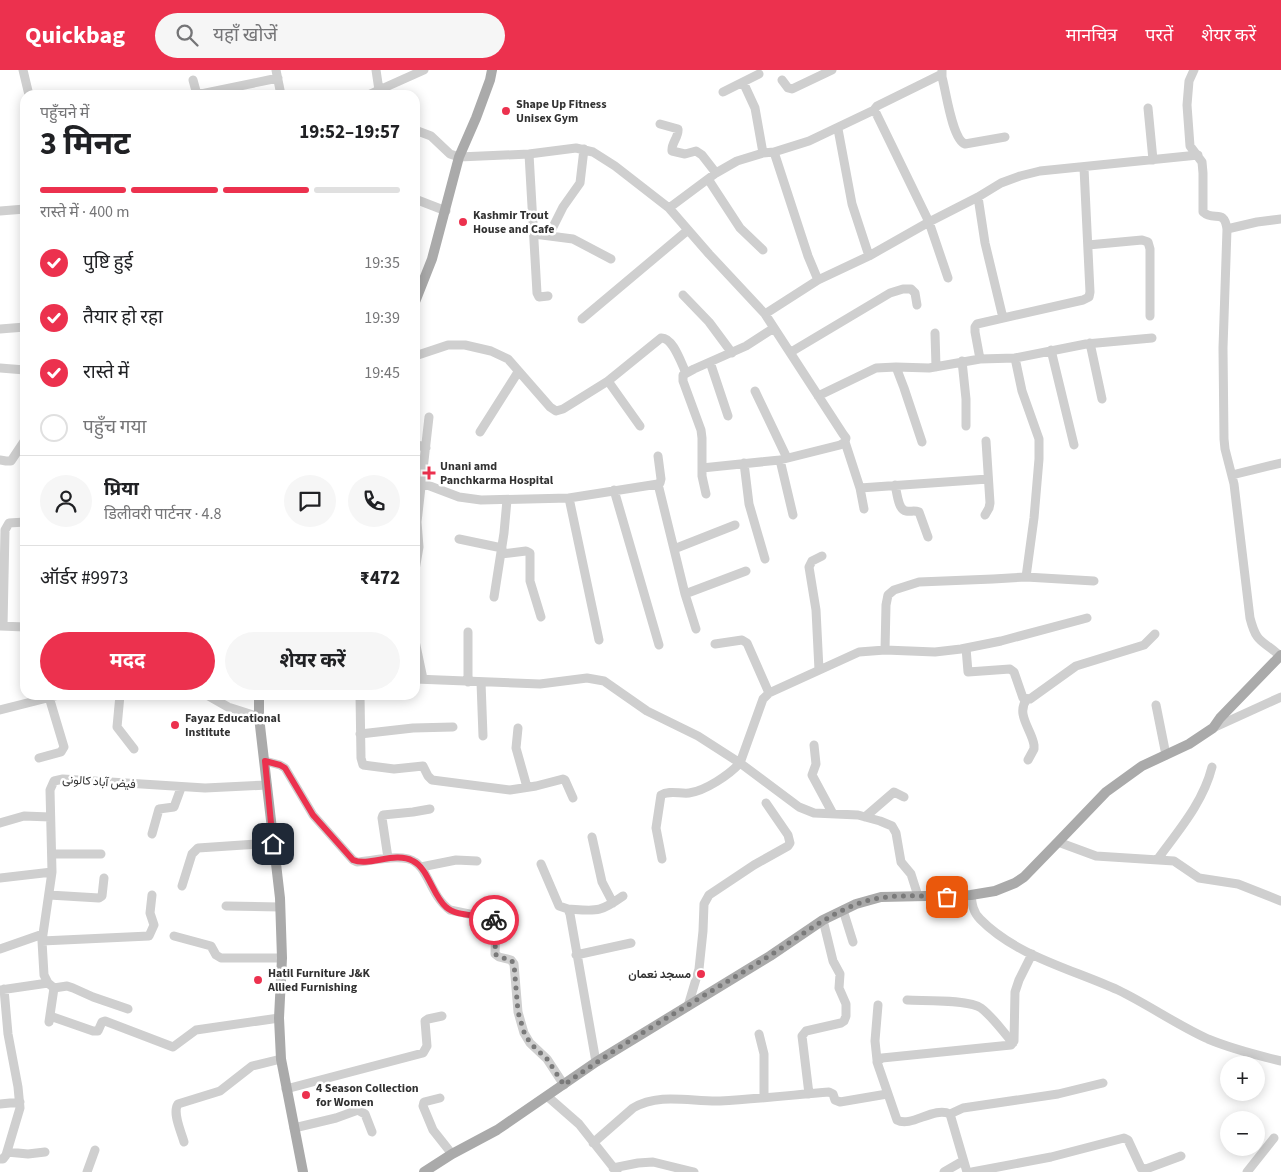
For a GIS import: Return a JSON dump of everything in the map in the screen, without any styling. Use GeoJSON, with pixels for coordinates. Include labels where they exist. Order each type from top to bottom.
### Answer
{"type":"FeatureCollection","features":[{"type":"Feature","properties":{"kind":"main road"},"geometry":{"type":"LineString","coordinates":[[420,289],[432,259],[459,157],[492,70]]}},
{"type":"Feature","properties":{"kind":"main road"},"geometry":{"type":"LineString","coordinates":[[424,1172],[434,1169],[452,1154],[497,1130],[596,1062],[823,920],[843,910],[881,897],[971,895],[1015,883],[1024,877],[1112,787],[1132,772],[1189,744],[1213,728],[1220,718],[1280,655]]}},
{"type":"Feature","properties":{"kind":"main road"},"geometry":{"type":"LineString","coordinates":[[259,700],[259,717],[280,907],[282,958],[281,1059],[303,1172]]}},
{"type":"Feature","properties":{"kind":"street"},"geometry":{"type":"LineString","coordinates":[[23,70],[28,90]]}},
{"type":"Feature","properties":{"kind":"street"},"geometry":{"type":"LineString","coordinates":[[376,70],[379,90],[424,70]]}},
{"type":"Feature","properties":{"kind":"street"},"geometry":{"type":"LineString","coordinates":[[1194,70],[1188,86],[1187,104],[1190,146],[1202,162],[1203,212],[1206,215],[1225,219],[1227,229],[1223,396],[1225,450],[1232,475],[1253,630],[1259,640],[1280,655]]}},
{"type":"Feature","properties":{"kind":"street"},"geometry":{"type":"LineString","coordinates":[[782,80],[788,88],[792,89],[829,71]]}},
{"type":"Feature","properties":{"kind":"street"},"geometry":{"type":"LineString","coordinates":[[670,208],[716,173],[737,160],[774,152],[809,141],[873,111],[877,106],[942,72],[955,129],[961,143],[965,144],[1005,137]]}},
{"type":"Feature","properties":{"kind":"street"},"geometry":{"type":"LineString","coordinates":[[216,90],[277,74],[281,90]]}},
{"type":"Feature","properties":{"kind":"street"},"geometry":{"type":"LineString","coordinates":[[723,92],[759,74]]}},
{"type":"Feature","properties":{"kind":"street"},"geometry":{"type":"LineString","coordinates":[[194,80],[196,90]]}},
{"type":"Feature","properties":{"kind":"street"},"geometry":{"type":"LineString","coordinates":[[743,82],[755,108],[763,153]]}},
{"type":"Feature","properties":{"kind":"street"},"geometry":{"type":"LineString","coordinates":[[1148,108],[1154,160]]}},
{"type":"Feature","properties":{"kind":"street"},"geometry":{"type":"LineString","coordinates":[[873,111],[876,113],[929,222],[948,278]]}},
{"type":"Feature","properties":{"kind":"street"},"geometry":{"type":"LineString","coordinates":[[660,124],[678,128],[678,134],[672,151],[685,154],[696,151],[702,155],[716,173]]}},
{"type":"Feature","properties":{"kind":"street"},"geometry":{"type":"LineString","coordinates":[[838,128],[852,204],[869,256]]}},
{"type":"Feature","properties":{"kind":"street"},"geometry":{"type":"LineString","coordinates":[[420,132],[431,136],[450,154],[459,157],[529,154],[568,148],[584,149],[615,166],[670,208],[765,314],[844,434],[860,488],[864,509]]}},
{"type":"Feature","properties":{"kind":"street"},"geometry":{"type":"LineString","coordinates":[[549,235],[563,207],[580,183],[584,149]]}},
{"type":"Feature","properties":{"kind":"street"},"geometry":{"type":"LineString","coordinates":[[774,152],[808,256],[818,280]]}},
{"type":"Feature","properties":{"kind":"street"},"geometry":{"type":"LineString","coordinates":[[529,154],[537,295],[541,297],[548,296]]}},
{"type":"Feature","properties":{"kind":"street"},"geometry":{"type":"LineString","coordinates":[[765,314],[818,280],[869,256],[1001,183],[1020,176],[1040,171],[1198,155]]}},
{"type":"Feature","properties":{"kind":"street"},"geometry":{"type":"LineString","coordinates":[[980,359],[975,327],[979,323],[1087,298],[1090,292],[1084,168]]}},
{"type":"Feature","properties":{"kind":"street"},"geometry":{"type":"LineString","coordinates":[[708,179],[740,228],[763,250]]}},
{"type":"Feature","properties":{"kind":"street"},"geometry":{"type":"LineString","coordinates":[[978,197],[985,243],[1003,318]]}},
{"type":"Feature","properties":{"kind":"street"},"geometry":{"type":"LineString","coordinates":[[420,201],[446,210]]}},
{"type":"Feature","properties":{"kind":"street"},"geometry":{"type":"LineString","coordinates":[[0,211],[20,209]]}},
{"type":"Feature","properties":{"kind":"street"},"geometry":{"type":"LineString","coordinates":[[1227,229],[1281,219]]}},
{"type":"Feature","properties":{"kind":"street"},"geometry":{"type":"LineString","coordinates":[[582,319],[688,230]]}},
{"type":"Feature","properties":{"kind":"street"},"geometry":{"type":"LineString","coordinates":[[534,234],[573,239],[611,259]]}},
{"type":"Feature","properties":{"kind":"street"},"geometry":{"type":"LineString","coordinates":[[1088,246],[1142,240],[1148,242],[1150,249],[1150,316]]}},
{"type":"Feature","properties":{"kind":"street"},"geometry":{"type":"LineString","coordinates":[[791,352],[890,293],[911,289],[915,293],[917,305]]}},
{"type":"Feature","properties":{"kind":"street"},"geometry":{"type":"LineString","coordinates":[[683,295],[709,322],[732,353]]}},
{"type":"Feature","properties":{"kind":"street"},"geometry":{"type":"LineString","coordinates":[[0,329],[20,327]]}},
{"type":"Feature","properties":{"kind":"street"},"geometry":{"type":"LineString","coordinates":[[706,494],[702,468],[702,438],[683,380],[684,375],[758,340],[774,328]]}},
{"type":"Feature","properties":{"kind":"street"},"geometry":{"type":"LineString","coordinates":[[935,333],[936,366]]}},
{"type":"Feature","properties":{"kind":"street"},"geometry":{"type":"LineString","coordinates":[[420,354],[448,345],[465,345],[491,351],[512,363],[550,407],[556,410],[563,409],[608,382],[664,337],[670,342],[686,373]]}},
{"type":"Feature","properties":{"kind":"street"},"geometry":{"type":"LineString","coordinates":[[818,396],[876,368],[919,368],[980,359],[1015,358],[1090,343],[1152,338]]}},
{"type":"Feature","properties":{"kind":"street"},"geometry":{"type":"LineString","coordinates":[[1090,343],[1102,399]]}},
{"type":"Feature","properties":{"kind":"street"},"geometry":{"type":"LineString","coordinates":[[1051,350],[1074,445]]}},
{"type":"Feature","properties":{"kind":"street"},"geometry":{"type":"LineString","coordinates":[[1015,358],[1022,391],[1039,439],[1034,518],[1026,577]]}},
{"type":"Feature","properties":{"kind":"street"},"geometry":{"type":"LineString","coordinates":[[710,362],[728,416]]}},
{"type":"Feature","properties":{"kind":"street"},"geometry":{"type":"LineString","coordinates":[[962,362],[966,400],[966,426]]}},
{"type":"Feature","properties":{"kind":"street"},"geometry":{"type":"LineString","coordinates":[[896,367],[922,442]]}},
{"type":"Feature","properties":{"kind":"street"},"geometry":{"type":"LineString","coordinates":[[0,368],[20,370]]}},
{"type":"Feature","properties":{"kind":"street"},"geometry":{"type":"LineString","coordinates":[[480,432],[518,372]]}},
{"type":"Feature","properties":{"kind":"street"},"geometry":{"type":"LineString","coordinates":[[608,382],[640,426]]}},
{"type":"Feature","properties":{"kind":"street"},"geometry":{"type":"LineString","coordinates":[[755,391],[783,459],[793,515]]}},
{"type":"Feature","properties":{"kind":"street"},"geometry":{"type":"LineString","coordinates":[[420,493],[429,417]]}},
{"type":"Feature","properties":{"kind":"street"},"geometry":{"type":"LineString","coordinates":[[985,515],[990,506],[986,440]]}},
{"type":"Feature","properties":{"kind":"street"},"geometry":{"type":"LineString","coordinates":[[702,468],[783,459],[840,445],[845,442]]}},
{"type":"Feature","properties":{"kind":"street"},"geometry":{"type":"LineString","coordinates":[[420,446],[426,448]]}},
{"type":"Feature","properties":{"kind":"street"},"geometry":{"type":"LineString","coordinates":[[0,460],[11,460],[20,447]]}},
{"type":"Feature","properties":{"kind":"street"},"geometry":{"type":"LineString","coordinates":[[658,456],[661,479],[658,484],[685,594],[696,630]]}},
{"type":"Feature","properties":{"kind":"street"},"geometry":{"type":"LineString","coordinates":[[744,463],[750,504],[765,559]]}},
{"type":"Feature","properties":{"kind":"street"},"geometry":{"type":"LineString","coordinates":[[1232,475],[1281,463]]}},
{"type":"Feature","properties":{"kind":"street"},"geometry":{"type":"LineString","coordinates":[[860,488],[988,479]]}},
{"type":"Feature","properties":{"kind":"street"},"geometry":{"type":"LineString","coordinates":[[422,483],[465,498],[507,500],[568,498],[658,484]]}},
{"type":"Feature","properties":{"kind":"street"},"geometry":{"type":"LineString","coordinates":[[895,485],[901,508],[905,511],[919,512],[928,537]]}},
{"type":"Feature","properties":{"kind":"street"},"geometry":{"type":"LineString","coordinates":[[614,490],[658,645]]}},
{"type":"Feature","properties":{"kind":"street"},"geometry":{"type":"LineString","coordinates":[[568,498],[598,640]]}},
{"type":"Feature","properties":{"kind":"street"},"geometry":{"type":"LineString","coordinates":[[494,597],[502,551],[507,500]]}},
{"type":"Feature","properties":{"kind":"street"},"geometry":{"type":"LineString","coordinates":[[20,522],[9,523],[5,530],[1,626],[20,627]]}},
{"type":"Feature","properties":{"kind":"street"},"geometry":{"type":"LineString","coordinates":[[674,549],[735,525]]}},
{"type":"Feature","properties":{"kind":"street"},"geometry":{"type":"LineString","coordinates":[[459,540],[502,551],[526,551],[530,553],[530,581],[541,617]]}},
{"type":"Feature","properties":{"kind":"street"},"geometry":{"type":"LineString","coordinates":[[819,670],[816,610],[808,567],[812,561],[822,556]]}},
{"type":"Feature","properties":{"kind":"street"},"geometry":{"type":"LineString","coordinates":[[685,594],[746,571]]}},
{"type":"Feature","properties":{"kind":"street"},"geometry":{"type":"LineString","coordinates":[[885,650],[886,605],[888,596],[894,590],[919,582],[1026,577],[1094,581]]}},
{"type":"Feature","properties":{"kind":"street"},"geometry":{"type":"LineString","coordinates":[[662,859],[656,828],[661,795],[666,792],[694,792],[732,771],[740,763],[761,703],[769,692],[859,652],[885,650],[935,652],[966,648],[1087,618]]}},
{"type":"Feature","properties":{"kind":"street"},"geometry":{"type":"LineString","coordinates":[[468,632],[468,682]]}},
{"type":"Feature","properties":{"kind":"street"},"geometry":{"type":"LineString","coordinates":[[1028,760],[1034,745],[1022,710],[1023,704],[1027,699],[1033,698],[1076,666],[1144,645],[1155,634]]}},
{"type":"Feature","properties":{"kind":"street"},"geometry":{"type":"LineString","coordinates":[[715,644],[742,640],[747,643],[769,692]]}},
{"type":"Feature","properties":{"kind":"street"},"geometry":{"type":"LineString","coordinates":[[966,648],[968,672],[1010,668],[1014,672],[1024,698],[1027,699]]}},
{"type":"Feature","properties":{"kind":"street"},"geometry":{"type":"LineString","coordinates":[[420,679],[540,684],[598,678],[612,684],[647,711],[698,736],[740,763],[799,807],[814,813],[849,814],[887,824],[896,833],[899,857],[911,874],[918,896]]}},
{"type":"Feature","properties":{"kind":"street"},"geometry":{"type":"LineString","coordinates":[[481,682],[483,736]]}},
{"type":"Feature","properties":{"kind":"street"},"geometry":{"type":"LineString","coordinates":[[1213,728],[1281,697]]}},
{"type":"Feature","properties":{"kind":"street"},"geometry":{"type":"LineString","coordinates":[[0,710],[41,700]]}},
{"type":"Feature","properties":{"kind":"street"},"geometry":{"type":"LineString","coordinates":[[39,758],[61,752],[64,747],[50,700]]}},
{"type":"Feature","properties":{"kind":"street"},"geometry":{"type":"LineString","coordinates":[[119,700],[117,727],[134,750]]}},
{"type":"Feature","properties":{"kind":"street"},"geometry":{"type":"LineString","coordinates":[[216,700],[228,707],[259,717]]}},
{"type":"Feature","properties":{"kind":"street"},"geometry":{"type":"LineString","coordinates":[[360,700],[361,758],[363,765],[394,768],[421,766],[425,767],[429,778],[436,781],[503,790],[563,779],[573,798]]}},
{"type":"Feature","properties":{"kind":"street"},"geometry":{"type":"LineString","coordinates":[[1156,705],[1166,755]]}},
{"type":"Feature","properties":{"kind":"street"},"geometry":{"type":"LineString","coordinates":[[360,734],[413,728],[453,727]]}},
{"type":"Feature","properties":{"kind":"street"},"geometry":{"type":"LineString","coordinates":[[518,728],[516,748],[527,787]]}},
{"type":"Feature","properties":{"kind":"street"},"geometry":{"type":"LineString","coordinates":[[814,745],[816,764],[812,774],[833,814]]}},
{"type":"Feature","properties":{"kind":"street"},"geometry":{"type":"LineString","coordinates":[[265,761],[285,768],[313,815],[353,860],[360,862],[388,858],[412,860],[421,866],[438,898],[450,910],[490,918],[495,921],[494,952],[497,956],[511,960],[514,964],[518,1012],[524,1032],[530,1043],[547,1059],[564,1085]]}},
{"type":"Feature","properties":{"kind":"street"},"geometry":{"type":"LineString","coordinates":[[1157,860],[1196,806],[1209,780],[1212,767]]}},
{"type":"Feature","properties":{"kind":"street","name":"فیض آباد کالونی"},"geometry":{"type":"LineString","coordinates":[[268,785],[181,788],[59,779],[51,784],[52,872],[42,937],[44,975],[51,985],[50,1019],[94,1031],[98,1031],[102,1022],[105,1021],[174,1047],[196,1030],[280,1018]]}},
{"type":"Feature","properties":{"kind":"street"},"geometry":{"type":"LineString","coordinates":[[152,834],[158,811],[162,808],[172,808],[176,805],[181,788]]}},
{"type":"Feature","properties":{"kind":"street"},"geometry":{"type":"LineString","coordinates":[[865,817],[892,793],[897,792],[904,797]]}},
{"type":"Feature","properties":{"kind":"street"},"geometry":{"type":"LineString","coordinates":[[688,1006],[700,960],[704,904],[706,899],[709,895],[754,865],[788,846],[790,843],[788,835],[766,803]]}},
{"type":"Feature","properties":{"kind":"street"},"geometry":{"type":"LineString","coordinates":[[388,858],[383,815],[430,809]]}},
{"type":"Feature","properties":{"kind":"street"},"geometry":{"type":"LineString","coordinates":[[0,823],[24,816],[50,817]]}},
{"type":"Feature","properties":{"kind":"street"},"geometry":{"type":"LineString","coordinates":[[592,837],[602,882],[614,903]]}},
{"type":"Feature","properties":{"kind":"street"},"geometry":{"type":"LineString","coordinates":[[1058,842],[1096,856],[1170,860],[1177,862],[1190,874],[1198,878],[1238,884],[1281,901]]}},
{"type":"Feature","properties":{"kind":"street"},"geometry":{"type":"LineString","coordinates":[[182,886],[192,854],[198,848],[273,844]]}},
{"type":"Feature","properties":{"kind":"street"},"geometry":{"type":"LineString","coordinates":[[53,854],[102,854]]}},
{"type":"Feature","properties":{"kind":"street"},"geometry":{"type":"LineString","coordinates":[[421,866],[456,860],[477,861]]}},
{"type":"Feature","properties":{"kind":"street"},"geometry":{"type":"LineString","coordinates":[[541,864],[559,906],[568,909],[598,910],[614,903],[623,896]]}},
{"type":"Feature","properties":{"kind":"street"},"geometry":{"type":"LineString","coordinates":[[0,878],[52,872]]}},
{"type":"Feature","properties":{"kind":"street"},"geometry":{"type":"LineString","coordinates":[[49,895],[99,898],[102,896],[104,878]]}},
{"type":"Feature","properties":{"kind":"street"},"geometry":{"type":"LineString","coordinates":[[0,949],[42,937],[149,936],[154,926],[150,913],[152,895]]}},
{"type":"Feature","properties":{"kind":"street"},"geometry":{"type":"LineString","coordinates":[[971,895],[973,909],[978,918],[1002,937],[1032,954],[1120,991],[1208,1039],[1244,1052],[1281,1061]]}},
{"type":"Feature","properties":{"kind":"street"},"geometry":{"type":"LineString","coordinates":[[226,906],[280,907]]}},
{"type":"Feature","properties":{"kind":"street"},"geometry":{"type":"LineString","coordinates":[[568,909],[596,1062]]}},
{"type":"Feature","properties":{"kind":"street"},"geometry":{"type":"LineString","coordinates":[[843,910],[853,942]]}},
{"type":"Feature","properties":{"kind":"street"},"geometry":{"type":"LineString","coordinates":[[809,1094],[802,1040],[803,1033],[841,1023],[846,1016],[845,1001],[839,988],[840,974],[833,961],[823,920]]}},
{"type":"Feature","properties":{"kind":"street"},"geometry":{"type":"LineString","coordinates":[[174,936],[211,946],[216,955],[221,958],[282,958]]}},
{"type":"Feature","properties":{"kind":"street"},"geometry":{"type":"LineString","coordinates":[[576,955],[631,943]]}},
{"type":"Feature","properties":{"kind":"street"},"geometry":{"type":"LineString","coordinates":[[1013,1043],[1015,992],[1032,954]]}},
{"type":"Feature","properties":{"kind":"street"},"geometry":{"type":"LineString","coordinates":[[0,1159],[5,1158],[18,1119],[20,1102],[4,1035],[2,990],[51,985],[67,986],[128,1009]]}},
{"type":"Feature","properties":{"kind":"street"},"geometry":{"type":"LineString","coordinates":[[907,1000],[976,1005],[983,1009],[1013,1043]]}},
{"type":"Feature","properties":{"kind":"street"},"geometry":{"type":"LineString","coordinates":[[878,1005],[874,1041],[878,1060],[877,1065],[894,1118],[900,1122],[943,1112],[950,1114],[960,1109],[1058,1094],[1103,1083]]}},
{"type":"Feature","properties":{"kind":"street"},"geometry":{"type":"LineString","coordinates":[[286,1089],[423,1053],[427,1046],[424,1021],[428,1018],[442,1016]]}},
{"type":"Feature","properties":{"kind":"street"},"geometry":{"type":"LineString","coordinates":[[759,1034],[764,1054],[764,1098]]}},
{"type":"Feature","properties":{"kind":"street"},"geometry":{"type":"LineString","coordinates":[[878,1060],[882,1058],[1007,1046],[1013,1043]]}},
{"type":"Feature","properties":{"kind":"street"},"geometry":{"type":"LineString","coordinates":[[184,1142],[175,1112],[178,1104],[220,1091],[252,1066],[281,1059]]}},
{"type":"Feature","properties":{"kind":"street"},"geometry":{"type":"LineString","coordinates":[[594,1143],[633,1108],[646,1102],[679,1099],[720,1101],[829,1092],[833,1094],[835,1100],[840,1102],[887,1094]]}},
{"type":"Feature","properties":{"kind":"street"},"geometry":{"type":"LineString","coordinates":[[547,1096],[574,1118],[615,1170],[638,1162],[653,1162],[694,1172]]}},
{"type":"Feature","properties":{"kind":"street"},"geometry":{"type":"LineString","coordinates":[[440,1098],[424,1102],[423,1106],[433,1130],[452,1154]]}},
{"type":"Feature","properties":{"kind":"street"},"geometry":{"type":"LineString","coordinates":[[0,1104],[20,1102]]}},
{"type":"Feature","properties":{"kind":"street"},"geometry":{"type":"LineString","coordinates":[[294,1128],[336,1118],[358,1110],[365,1114],[372,1132]]}},
{"type":"Feature","properties":{"kind":"street"},"geometry":{"type":"LineString","coordinates":[[950,1114],[967,1172]]}},
{"type":"Feature","properties":{"kind":"street"},"geometry":{"type":"LineString","coordinates":[[972,1172],[1051,1157],[1124,1138],[1128,1140],[1141,1168],[1146,1169],[1181,1156]]}},
{"type":"Feature","properties":{"kind":"street"},"geometry":{"type":"LineString","coordinates":[[1248,1172],[1274,1138]]}},
{"type":"Feature","properties":{"kind":"street"},"geometry":{"type":"LineString","coordinates":[[87,1172],[95,1150]]}},
{"type":"Feature","properties":{"kind":"street"},"geometry":{"type":"LineString","coordinates":[[7,1152],[28,1154],[45,1152]]}},
{"type":"Feature","properties":{"kind":"street"},"geometry":{"type":"LineString","coordinates":[[944,1172],[963,1161]]}},
{"type":"Feature","properties":{"kind":"way so far"},"geometry":{"type":"LineString","coordinates":[[494,920],[496,923],[494,952],[499,957],[513,961],[514,964],[516,1002],[520,1023],[530,1043],[547,1059],[564,1085],[596,1062],[770,956],[823,920],[856,904],[881,897],[947,897]]}},
{"type":"Feature","properties":{"kind":"place","name":"Shape Up Fitness Unisex Gym"},"geometry":{"type":"Point","coordinates":[506,111]}},
{"type":"Feature","properties":{"kind":"place","name":"Kashmir Trout House and Cafe"},"geometry":{"type":"Point","coordinates":[463,222]}},
{"type":"Feature","properties":{"kind":"place","name":"Unani amd Panchkarma Hospital"},"geometry":{"type":"Point","coordinates":[429,473]}},
{"type":"Feature","properties":{"kind":"place","name":"Fayaz Educational Institute"},"geometry":{"type":"Point","coordinates":[175,725]}},
{"type":"Feature","properties":{"kind":"place","name":"مسجد نعمان"},"geometry":{"type":"Point","coordinates":[701,974]}},
{"type":"Feature","properties":{"kind":"place","name":"Hatil Furniture J&K Allied Furnishing"},"geometry":{"type":"Point","coordinates":[258,980]}},
{"type":"Feature","properties":{"kind":"place","name":"4 Season Collection for Women"},"geometry":{"type":"Point","coordinates":[306,1095]}},
{"type":"Feature","properties":{"kind":"route"},"geometry":{"type":"LineString","coordinates":[[273,844],[265,761],[285,768],[298,793],[313,815],[353,860],[360,862],[388,858],[412,860],[421,866],[438,898],[450,910],[494,920]]}}]}
